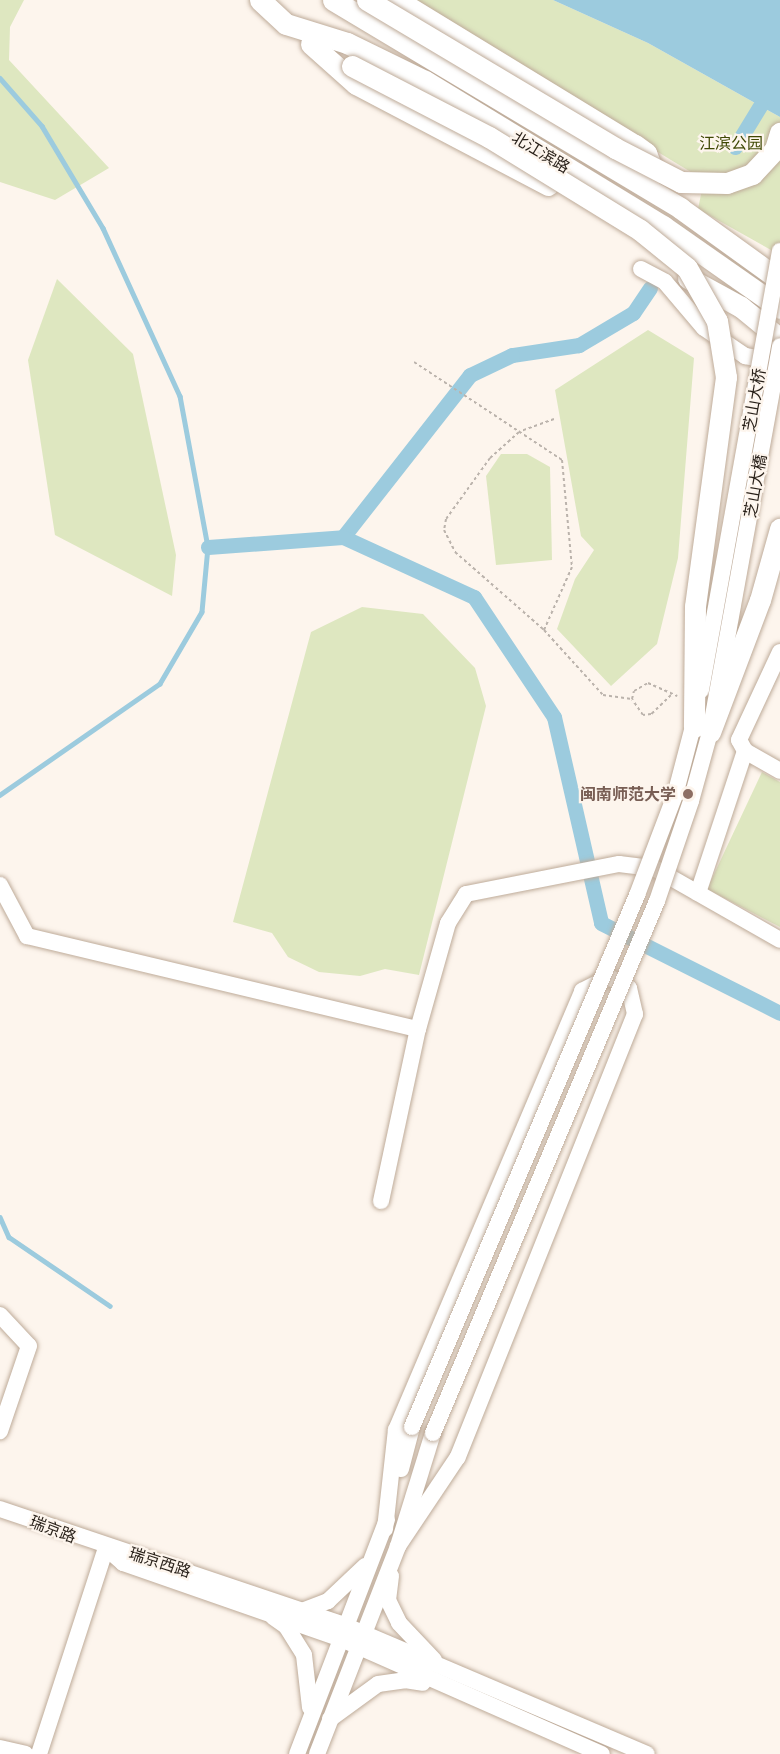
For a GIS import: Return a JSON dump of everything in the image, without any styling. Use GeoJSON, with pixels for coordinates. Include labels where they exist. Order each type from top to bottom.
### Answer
{"type":"FeatureCollection","features":[{"type":"Feature","properties":{"kind":"main road","name":"北江滨路"},"geometry":{"type":"LineString","coordinates":[[260,0],[311,44],[489,137],[640,230],[687,268],[717,321],[726,377],[695,606],[702,729]]}},
{"type":"Feature","properties":{"kind":"main road","name":"北江滨路"},"geometry":{"type":"LineString","coordinates":[[333,0],[680,208],[780,280]]}},
{"type":"Feature","properties":{"kind":"main road"},"geometry":{"type":"LineString","coordinates":[[367,0],[615,148],[681,182],[727,183],[752,174],[775,149],[780,133]]}},
{"type":"Feature","properties":{"kind":"main road"},"geometry":{"type":"LineString","coordinates":[[397,0],[635,145],[646,153],[652,174],[780,267]]}},
{"type":"Feature","properties":{"kind":"main road","name":"北江滨路"},"geometry":{"type":"LineString","coordinates":[[286,24],[347,43],[425,81],[663,226],[780,308]]}},
{"type":"Feature","properties":{"kind":"main road"},"geometry":{"type":"LineString","coordinates":[[311,44],[356,84],[498,162],[525,171],[643,241],[678,272],[741,307],[780,339]]}},
{"type":"Feature","properties":{"kind":"main road"},"geometry":{"type":"LineString","coordinates":[[702,729],[760,600],[780,529]]}},
{"type":"Feature","properties":{"kind":"street","name":"芝山大桥"},"geometry":{"type":"LineString","coordinates":[[735,552],[780,251]]}},
{"type":"Feature","properties":{"kind":"street"},"geometry":{"type":"LineString","coordinates":[[641,269],[665,282],[704,328],[745,356],[780,362]]}},
{"type":"Feature","properties":{"kind":"street","name":"芝山大橋"},"geometry":{"type":"LineString","coordinates":[[735,552],[780,346]]}},
{"type":"Feature","properties":{"kind":"street"},"geometry":{"type":"LineString","coordinates":[[439,1665],[399,1623],[388,1600],[396,1552],[433,1433],[657,901],[702,729],[735,552]]}},
{"type":"Feature","properties":{"kind":"street"},"geometry":{"type":"LineString","coordinates":[[698,893],[745,751],[739,732],[780,652]]}},
{"type":"Feature","properties":{"kind":"street"},"geometry":{"type":"LineString","coordinates":[[318,1754],[330,1719],[375,1553],[385,1529],[412,1427],[637,895],[702,729]]}},
{"type":"Feature","properties":{"kind":"street"},"geometry":{"type":"LineString","coordinates":[[745,751],[780,771]]}},
{"type":"Feature","properties":{"kind":"street"},"geometry":{"type":"LineString","coordinates":[[381,1201],[418,1029],[448,923],[466,894],[619,864],[654,868],[780,940]]}},
{"type":"Feature","properties":{"kind":"street"},"geometry":{"type":"LineString","coordinates":[[0,885],[27,936],[418,1029]]}},
{"type":"Feature","properties":{"kind":"street"},"geometry":{"type":"LineString","coordinates":[[297,1754],[310,1719],[396,1552],[456,1458],[634,1014],[629,988],[609,977],[582,991],[396,1430],[385,1529]]}},
{"type":"Feature","properties":{"kind":"street"},"geometry":{"type":"LineString","coordinates":[[0,1315],[28,1346],[0,1431]]}},
{"type":"Feature","properties":{"kind":"street","name":"瑞京路"},"geometry":{"type":"LineString","coordinates":[[0,1509],[106,1548]]}},
{"type":"Feature","properties":{"kind":"street"},"geometry":{"type":"LineString","coordinates":[[39,1754],[106,1548]]}},
{"type":"Feature","properties":{"kind":"street","name":"瑞京西路"},"geometry":{"type":"LineString","coordinates":[[106,1548],[123,1563],[262,1610],[439,1665],[646,1754]]}},
{"type":"Feature","properties":{"kind":"street","name":"瑞京西路"},"geometry":{"type":"LineString","coordinates":[[106,1548],[129,1550],[302,1611],[446,1687],[602,1754]]}},
{"type":"Feature","properties":{"kind":"street"},"geometry":{"type":"LineString","coordinates":[[302,1611],[328,1601],[356,1577],[375,1553]]}},
{"type":"Feature","properties":{"kind":"street"},"geometry":{"type":"LineString","coordinates":[[262,1610],[286,1626],[304,1655],[311,1687],[310,1719]]}},
{"type":"Feature","properties":{"kind":"street"},"geometry":{"type":"LineString","coordinates":[[330,1719],[378,1684],[405,1680],[446,1687]]}},
{"type":"Feature","properties":{"kind":"street"},"geometry":{"type":"LineString","coordinates":[[0,1748],[25,1754]]}},
{"type":"Feature","properties":{"kind":"path"},"geometry":{"type":"LineString","coordinates":[[414,362],[562,460],[572,567],[544,630]]}},
{"type":"Feature","properties":{"kind":"path"},"geometry":{"type":"LineString","coordinates":[[554,418],[519,432],[471,482],[444,530],[455,552],[544,630],[603,695],[632,699],[643,715],[651,714],[670,695],[669,690],[641,684],[632,699]]}},
{"type":"Feature","properties":{"kind":"green space"},"geometry":{"type":"Polygon","coordinates":[[[0,0],[24,0],[10,27],[9,60],[109,168],[55,200],[0,182],[0,0]]]}},
{"type":"Feature","properties":{"kind":"green space","name":"江滨公园"},"geometry":{"type":"Polygon","coordinates":[[[407,0],[553,0],[648,43],[780,117],[780,255],[698,209],[704,180],[407,0]]]}},
{"type":"Feature","properties":{"kind":"green space"},"geometry":{"type":"Polygon","coordinates":[[[57,279],[133,354],[176,555],[172,596],[55,535],[28,360],[57,279]]]}},
{"type":"Feature","properties":{"kind":"green space"},"geometry":{"type":"Polygon","coordinates":[[[648,330],[694,358],[678,558],[657,644],[611,686],[557,629],[575,579],[594,550],[581,536],[555,390],[648,330]]]}},
{"type":"Feature","properties":{"kind":"green space"},"geometry":{"type":"Polygon","coordinates":[[[501,454],[527,454],[550,467],[552,560],[496,565],[486,476],[501,454]]]}},
{"type":"Feature","properties":{"kind":"green space"},"geometry":{"type":"Polygon","coordinates":[[[362,607],[423,614],[475,668],[486,706],[419,975],[385,969],[360,976],[319,972],[288,957],[272,933],[233,922],[311,632],[362,607]]]}},
{"type":"Feature","properties":{"kind":"green space"},"geometry":{"type":"Polygon","coordinates":[[[762,772],[780,782],[780,927],[707,889],[762,772]]]}},
{"type":"Feature","properties":{"kind":"water"},"geometry":{"type":"Polygon","coordinates":[[[553,0],[780,0],[780,117],[648,43],[553,0]]]}},
{"type":"Feature","properties":{"kind":"waterway"},"geometry":{"type":"LineString","coordinates":[[0,78],[42,126],[103,228],[180,396],[208,547],[202,612],[160,684],[0,795]]}},
{"type":"Feature","properties":{"kind":"waterway"},"geometry":{"type":"LineString","coordinates":[[735,147],[760,106]]}},
{"type":"Feature","properties":{"kind":"waterway"},"geometry":{"type":"LineString","coordinates":[[650,288],[633,313],[579,345],[512,355],[470,375],[343,537],[474,597],[554,717],[601,923],[780,1013]]}},
{"type":"Feature","properties":{"kind":"waterway"},"geometry":{"type":"LineString","coordinates":[[208,547],[343,537]]}},
{"type":"Feature","properties":{"kind":"waterway"},"geometry":{"type":"LineString","coordinates":[[0,1217],[9,1237],[110,1306]]}},
{"type":"Feature","properties":{"kind":"place","name":"闽南师范大学"},"geometry":{"type":"Point","coordinates":[688,794]}}]}
